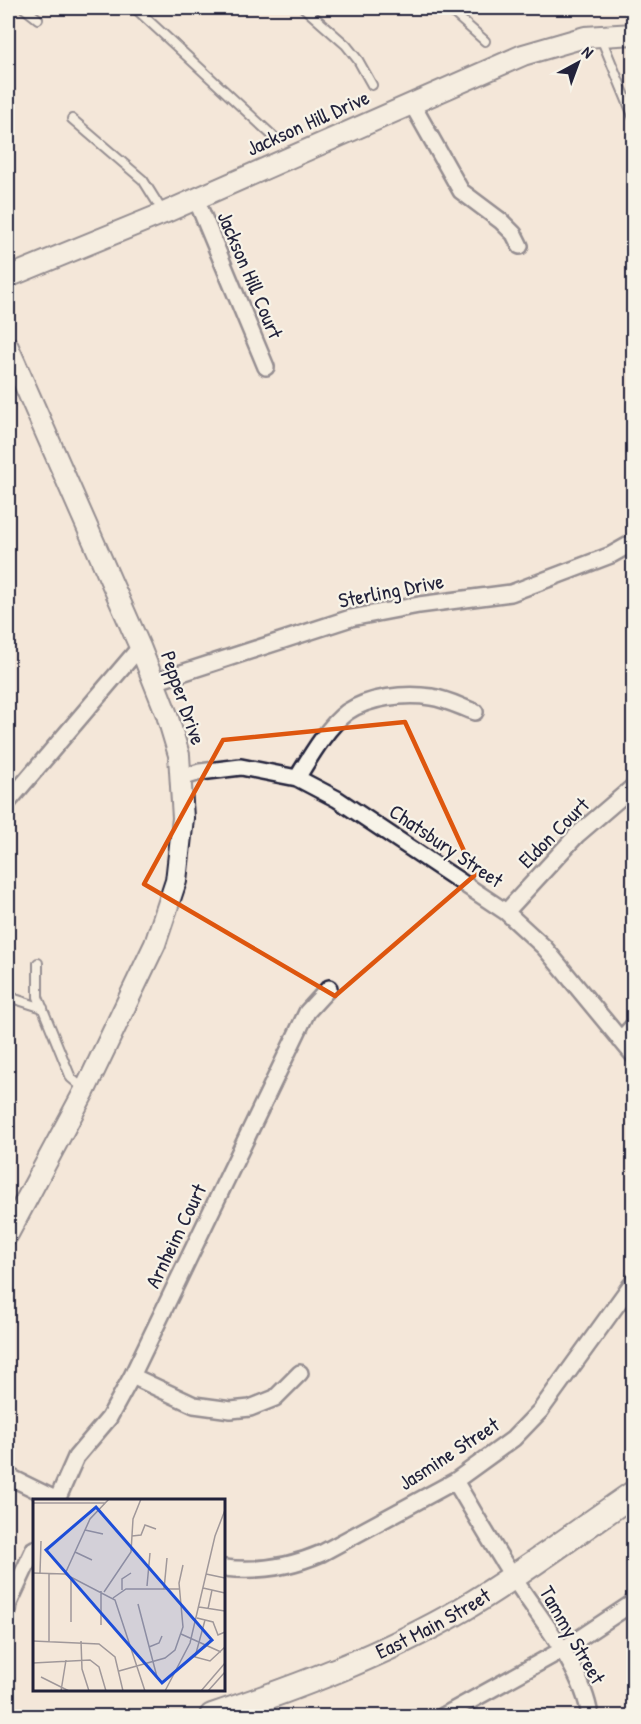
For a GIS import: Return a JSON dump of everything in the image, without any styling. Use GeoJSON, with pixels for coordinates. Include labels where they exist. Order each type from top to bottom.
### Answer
{"type":"FeatureCollection","features":[{"type":"Feature","properties":{"kind":"main road","name":"East Main Street"},"geometry":{"type":"LineString","coordinates":[[212,1716],[305,1683],[392,1646],[462,1609],[513,1578],[633,1493]]}},
{"type":"Feature","properties":{"kind":"street","name":"Jackson Hill Drive"},"geometry":{"type":"LineString","coordinates":[[8,277],[164,213],[523,55],[585,37],[633,34]]}},
{"type":"Feature","properties":{"kind":"street"},"geometry":{"type":"LineString","coordinates":[[412,104],[461,191],[514,234],[520,246]]}},
{"type":"Feature","properties":{"kind":"street","name":"Jackson Hill Court"},"geometry":{"type":"LineString","coordinates":[[196,199],[266,367]]}},
{"type":"Feature","properties":{"kind":"street","name":"Pepper Drive"},"geometry":{"type":"LineString","coordinates":[[8,353],[140,647],[172,730],[182,778],[182,839],[172,897],[155,944],[85,1090],[8,1234]]}},
{"type":"Feature","properties":{"kind":"street","name":"Sterling Drive"},"geometry":{"type":"LineString","coordinates":[[154,682],[351,618],[419,605],[511,593],[611,555],[633,542]]}},
{"type":"Feature","properties":{"kind":"street"},"geometry":{"type":"LineString","coordinates":[[8,802],[140,647]]}},
{"type":"Feature","properties":{"kind":"street"},"geometry":{"type":"LineString","coordinates":[[297,778],[324,738],[347,712],[371,702],[405,695],[433,697],[475,712]]}},
{"type":"Feature","properties":{"kind":"street","name":"Chatsbury Street"},"geometry":{"type":"LineString","coordinates":[[182,778],[200,772],[241,767],[297,778],[337,799],[506,912],[544,947],[633,1056]]}},
{"type":"Feature","properties":{"kind":"street","name":"Eldon Court"},"geometry":{"type":"LineString","coordinates":[[506,912],[577,835],[633,786]]}},
{"type":"Feature","properties":{"kind":"street","name":"Arnheim Court"},"geometry":{"type":"LineString","coordinates":[[57,1499],[76,1457],[109,1418],[132,1376],[307,1012],[329,988]]}},
{"type":"Feature","properties":{"kind":"street"},"geometry":{"type":"LineString","coordinates":[[620,1041],[633,1025]]}},
{"type":"Feature","properties":{"kind":"street","name":"Jasmine Street"},"geometry":{"type":"LineString","coordinates":[[225,1568],[270,1569],[305,1560],[455,1481],[513,1439],[540,1412],[633,1281]]}},
{"type":"Feature","properties":{"kind":"street"},"geometry":{"type":"LineString","coordinates":[[132,1376],[194,1405],[231,1410],[250,1408],[275,1398],[300,1373]]}},
{"type":"Feature","properties":{"kind":"street"},"geometry":{"type":"LineString","coordinates":[[8,1476],[55,1499]]}},
{"type":"Feature","properties":{"kind":"street","name":"Tammy Street"},"geometry":{"type":"LineString","coordinates":[[455,1481],[513,1578],[562,1650],[581,1686],[590,1716]]}},
{"type":"Feature","properties":{"kind":"street"},"geometry":{"type":"LineString","coordinates":[[8,1611],[33,1551]]}},
{"type":"Feature","properties":{"kind":"street"},"geometry":{"type":"LineString","coordinates":[[443,1716],[562,1650],[633,1602]]}},
{"type":"Feature","properties":{"kind":"lane"},"geometry":{"type":"LineString","coordinates":[[24,8],[38,19]]}},
{"type":"Feature","properties":{"kind":"lane"},"geometry":{"type":"LineString","coordinates":[[135,8],[274,137]]}},
{"type":"Feature","properties":{"kind":"lane"},"geometry":{"type":"LineString","coordinates":[[304,8],[346,45],[358,60],[372,85]]}},
{"type":"Feature","properties":{"kind":"lane"},"geometry":{"type":"LineString","coordinates":[[447,8],[484,41]]}},
{"type":"Feature","properties":{"kind":"lane"},"geometry":{"type":"LineString","coordinates":[[601,36],[633,118]]}},
{"type":"Feature","properties":{"kind":"lane"},"geometry":{"type":"LineString","coordinates":[[72,119],[143,180],[164,213]]}},
{"type":"Feature","properties":{"kind":"lane"},"geometry":{"type":"LineString","coordinates":[[38,963],[38,997],[71,1078],[85,1090]]}},
{"type":"Feature","properties":{"kind":"lane"},"geometry":{"type":"LineString","coordinates":[[8,991],[15,999],[43,1008]]}},
{"type":"Feature","properties":{"kind":"highlighted area"},"geometry":{"type":"Polygon","coordinates":[[[405,722],[475,875],[335,996],[144,884],[223,740],[405,722]]]}}]}
